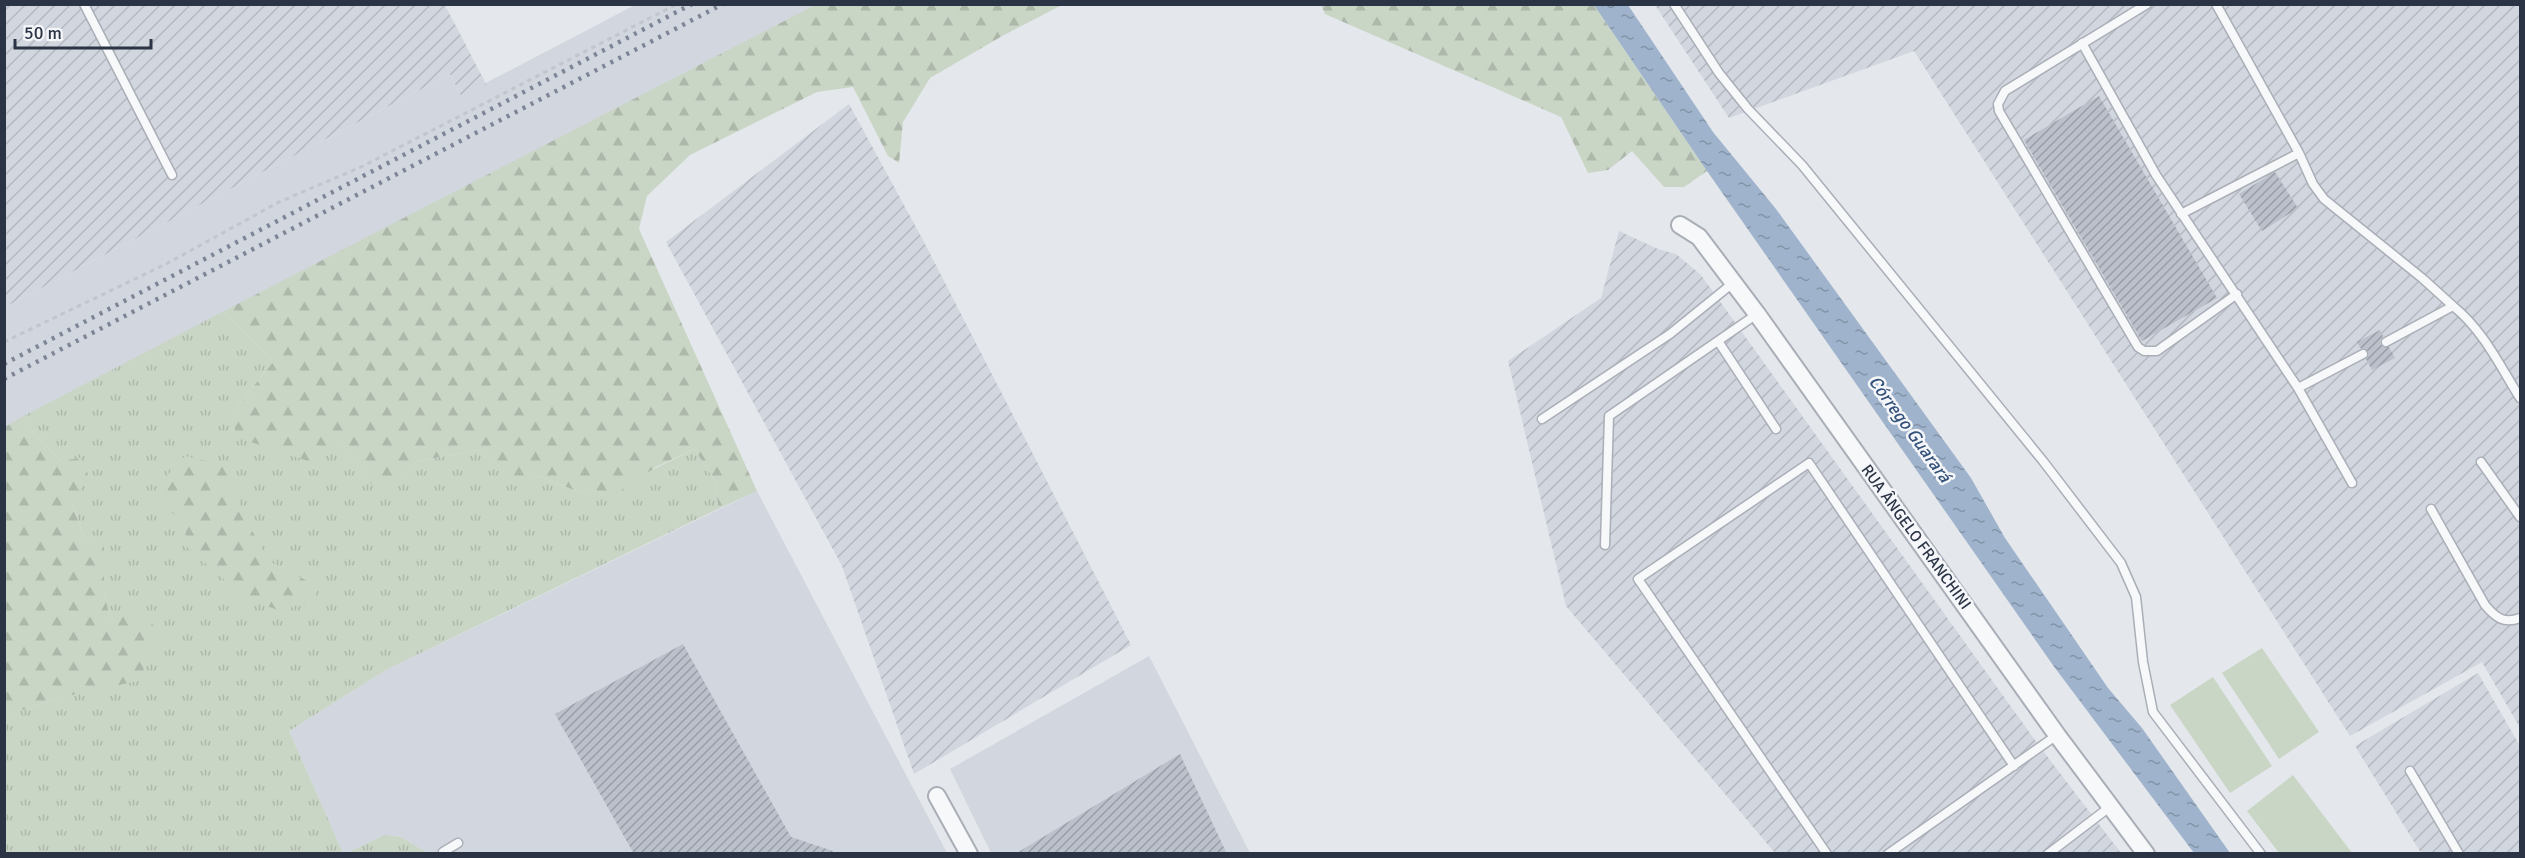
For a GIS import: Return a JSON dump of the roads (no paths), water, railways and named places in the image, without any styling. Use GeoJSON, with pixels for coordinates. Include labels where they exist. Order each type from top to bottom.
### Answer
{"type":"FeatureCollection","features":[{"type":"Feature","properties":{"kind":"street","name":"RUA ÂNGELO FRANCHINI"},"geometry":{"type":"LineString","coordinates":[[1680,225],[1699,237],[1757,314],[2057,735],[2146,854]]}},
{"type":"Feature","properties":{"kind":"street"},"geometry":{"type":"LineString","coordinates":[[937,796],[969,854]]}},
{"type":"Feature","properties":{"kind":"lane"},"geometry":{"type":"LineString","coordinates":[[84,4],[172,175]]}},
{"type":"Feature","properties":{"kind":"lane"},"geometry":{"type":"LineString","coordinates":[[1674,4],[1719,73],[1748,109],[1817,184],[2043,461],[2121,563],[2136,597],[2143,662],[2153,712],[2261,854]]}},
{"type":"Feature","properties":{"kind":"lane"},"geometry":{"type":"LineString","coordinates":[[2147,4],[2005,91],[1998,104],[1999,111],[2138,347],[2151,352],[2157,351],[2237,294]]}},
{"type":"Feature","properties":{"kind":"lane"},"geometry":{"type":"LineString","coordinates":[[2216,4],[2299,153],[2313,184],[2324,199],[2470,320],[2520,398]]}},
{"type":"Feature","properties":{"kind":"lane"},"geometry":{"type":"LineString","coordinates":[[2082,43],[2181,214],[2237,294],[2298,388],[2352,483]]}},
{"type":"Feature","properties":{"kind":"lane"},"geometry":{"type":"LineString","coordinates":[[2181,214],[2299,153]]}},
{"type":"Feature","properties":{"kind":"lane"},"geometry":{"type":"LineString","coordinates":[[1542,419],[1670,334],[1733,283]]}},
{"type":"Feature","properties":{"kind":"lane"},"geometry":{"type":"LineString","coordinates":[[2386,342],[2452,306]]}},
{"type":"Feature","properties":{"kind":"lane"},"geometry":{"type":"LineString","coordinates":[[1605,545],[1609,417],[1757,314]]}},
{"type":"Feature","properties":{"kind":"lane"},"geometry":{"type":"LineString","coordinates":[[1718,341],[1776,429]]}},
{"type":"Feature","properties":{"kind":"lane"},"geometry":{"type":"LineString","coordinates":[[2298,388],[2363,354]]}},
{"type":"Feature","properties":{"kind":"lane"},"geometry":{"type":"LineString","coordinates":[[2481,462],[2520,517]]}},
{"type":"Feature","properties":{"kind":"lane"},"geometry":{"type":"LineString","coordinates":[[1827,854],[1638,579],[1809,464],[2014,766]]}},
{"type":"Feature","properties":{"kind":"lane"},"geometry":{"type":"LineString","coordinates":[[2431,509],[2485,604],[2496,617],[2510,622],[2520,618]]}},
{"type":"Feature","properties":{"kind":"lane"},"geometry":{"type":"LineString","coordinates":[[1888,854],[2057,735]]}},
{"type":"Feature","properties":{"kind":"lane"},"geometry":{"type":"LineString","coordinates":[[2409,771],[2459,854]]}},
{"type":"Feature","properties":{"kind":"lane"},"geometry":{"type":"LineString","coordinates":[[2048,854],[2111,806]]}},
{"type":"Feature","properties":{"kind":"lane"},"geometry":{"type":"LineString","coordinates":[[443,852],[458,843]]}},
{"type":"Feature","properties":{"kind":"water","name":"Córrego Guarará"},"geometry":{"type":"Polygon","coordinates":[[[1594,5],[1628,5],[1713,132],[1776,209],[1971,478],[2005,538],[2108,688],[2142,728],[2230,853],[2194,853],[2055,668],[1707,171],[1594,5]]]}},
{"type":"Feature","properties":{"kind":"railway"},"geometry":{"type":"LineString","coordinates":[[4,364],[692,4]]}},
{"type":"Feature","properties":{"kind":"railway"},"geometry":{"type":"LineString","coordinates":[[4,379],[723,4]]}}]}
